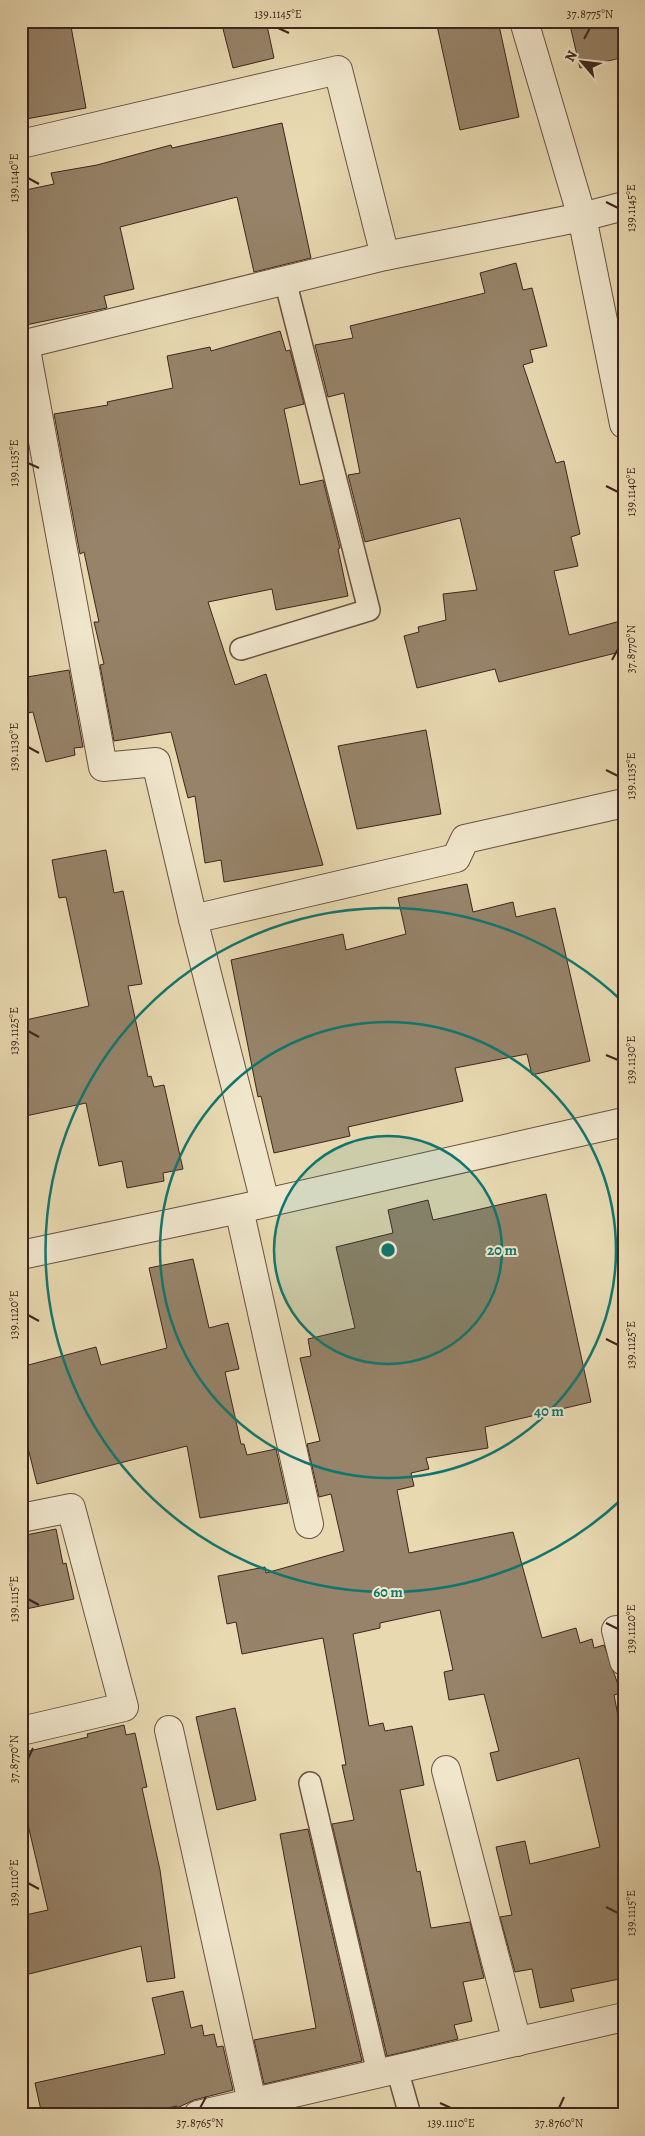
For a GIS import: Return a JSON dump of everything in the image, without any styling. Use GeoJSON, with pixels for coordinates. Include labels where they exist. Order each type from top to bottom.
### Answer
{"type":"FeatureCollection","features":[{"type":"Feature","properties":{"kind":"street"},"geometry":{"type":"LineString","coordinates":[[524,21],[582,217],[624,424]]}},
{"type":"Feature","properties":{"kind":"street"},"geometry":{"type":"LineString","coordinates":[[21,144],[338,70],[385,256]]}},
{"type":"Feature","properties":{"kind":"street"},"geometry":{"type":"LineString","coordinates":[[310,1524],[252,1206],[193,919],[156,762],[104,767],[23,345],[385,256],[582,217],[624,206]]}},
{"type":"Feature","properties":{"kind":"street"},"geometry":{"type":"LineString","coordinates":[[193,919],[456,858],[465,840],[624,803]]}},
{"type":"Feature","properties":{"kind":"street"},"geometry":{"type":"LineString","coordinates":[[21,1255],[252,1206],[624,1122]]}},
{"type":"Feature","properties":{"kind":"street"},"geometry":{"type":"LineString","coordinates":[[21,1518],[71,1508],[124,1707],[21,1731]]}},
{"type":"Feature","properties":{"kind":"street"},"geometry":{"type":"LineString","coordinates":[[616,1630],[624,1661]]}},
{"type":"Feature","properties":{"kind":"street"},"geometry":{"type":"LineString","coordinates":[[169,1730],[252,2102]]}},
{"type":"Feature","properties":{"kind":"street"},"geometry":{"type":"LineString","coordinates":[[446,1770],[517,2042]]}},
{"type":"Feature","properties":{"kind":"street"},"geometry":{"type":"LineString","coordinates":[[198,2115],[624,2017]]}},
{"type":"Feature","properties":{"kind":"lane"},"geometry":{"type":"LineString","coordinates":[[240,649],[369,610],[285,280]]}},
{"type":"Feature","properties":{"kind":"lane"},"geometry":{"type":"LineString","coordinates":[[310,1783],[388,2071],[410,2115]]}},
{"type":"Feature","properties":{"kind":"building"},"geometry":{"type":"Polygon","coordinates":[[[21,21],[70,21],[86,108],[26,119],[21,93],[21,21]]]}},
{"type":"Feature","properties":{"kind":"building"},"geometry":{"type":"Polygon","coordinates":[[[221,21],[266,21],[274,58],[233,68],[221,21]]]}},
{"type":"Feature","properties":{"kind":"building"},"geometry":{"type":"Polygon","coordinates":[[[436,21],[498,21],[519,117],[460,130],[436,21]]]}},
{"type":"Feature","properties":{"kind":"building"},"geometry":{"type":"Polygon","coordinates":[[[569,21],[624,21],[624,57],[580,68],[569,21]]]}},
{"type":"Feature","properties":{"kind":"building"},"geometry":{"type":"Polygon","coordinates":[[[282,123],[311,258],[254,272],[237,197],[120,227],[134,289],[104,296],[107,308],[21,326],[21,191],[54,184],[51,173],[97,165],[171,145],[172,148],[282,123]]]}},
{"type":"Feature","properties":{"kind":"building"},"geometry":{"type":"Polygon","coordinates":[[[516,263],[523,290],[532,288],[547,346],[530,350],[533,362],[523,365],[556,463],[564,461],[580,534],[571,537],[578,566],[554,571],[569,635],[624,620],[624,651],[499,682],[495,669],[417,688],[404,636],[419,632],[418,627],[446,620],[443,594],[477,590],[460,518],[365,542],[348,475],[360,473],[344,393],[328,397],[315,345],[353,338],[350,326],[485,293],[480,273],[516,263]]]}},
{"type":"Feature","properties":{"kind":"building"},"geometry":{"type":"Polygon","coordinates":[[[280,331],[286,351],[290,350],[304,404],[284,409],[300,485],[323,480],[340,548],[338,549],[348,596],[276,610],[272,589],[208,602],[235,685],[266,674],[323,865],[224,882],[221,860],[205,863],[195,796],[188,798],[171,732],[114,741],[100,665],[104,664],[94,622],[99,622],[84,552],[80,554],[54,414],[108,405],[107,402],[173,388],[167,356],[210,347],[211,351],[280,331]]]}},
{"type":"Feature","properties":{"kind":"building"},"geometry":{"type":"Polygon","coordinates":[[[69,670],[83,747],[74,748],[75,755],[46,762],[33,712],[21,714],[21,678],[69,670]]]}},
{"type":"Feature","properties":{"kind":"building"},"geometry":{"type":"Polygon","coordinates":[[[426,730],[441,814],[357,829],[338,746],[426,730]]]}},
{"type":"Feature","properties":{"kind":"building"},"geometry":{"type":"Polygon","coordinates":[[[106,850],[114,893],[123,891],[142,984],[128,986],[148,1077],[151,1076],[154,1087],[164,1085],[183,1169],[163,1173],[164,1181],[127,1188],[122,1161],[99,1166],[86,1103],[21,1117],[21,1021],[89,1006],[66,897],[59,898],[52,860],[106,850]]]}},
{"type":"Feature","properties":{"kind":"building"},"geometry":{"type":"Polygon","coordinates":[[[467,884],[473,912],[513,902],[516,917],[555,908],[590,1061],[532,1075],[527,1054],[455,1068],[463,1101],[348,1127],[350,1136],[274,1153],[261,1096],[258,1097],[231,960],[343,934],[346,950],[406,934],[398,898],[467,884]]]}},
{"type":"Feature","properties":{"kind":"building"},"geometry":{"type":"Polygon","coordinates":[[[546,1194],[591,1402],[485,1427],[488,1448],[426,1458],[429,1469],[411,1473],[414,1486],[397,1490],[409,1553],[513,1532],[542,1638],[576,1628],[580,1643],[592,1639],[594,1648],[604,1645],[621,1693],[614,1695],[624,1747],[624,1978],[571,1989],[574,2001],[540,2008],[532,1969],[515,1972],[500,1917],[512,1915],[496,1847],[525,1841],[530,1864],[600,1847],[579,1758],[497,1781],[490,1753],[499,1751],[484,1694],[449,1700],[444,1672],[453,1670],[440,1610],[380,1623],[380,1628],[353,1634],[369,1726],[383,1723],[385,1731],[412,1726],[424,1785],[400,1790],[417,1872],[420,1871],[431,1928],[470,1922],[484,1978],[463,1982],[472,2021],[454,2025],[458,2039],[387,2056],[332,1824],[354,1820],[342,1765],[346,1765],[323,1638],[242,1654],[236,1622],[227,1624],[218,1576],[265,1567],[266,1573],[344,1551],[331,1494],[319,1497],[307,1444],[320,1441],[300,1358],[311,1356],[308,1339],[355,1328],[336,1247],[393,1233],[388,1210],[428,1200],[433,1220],[546,1194]]]}},
{"type":"Feature","properties":{"kind":"building"},"geometry":{"type":"Polygon","coordinates":[[[193,1259],[209,1328],[228,1323],[239,1369],[225,1372],[241,1444],[244,1444],[247,1455],[276,1449],[288,1503],[200,1518],[187,1446],[37,1484],[21,1420],[21,1367],[96,1347],[101,1365],[167,1348],[149,1268],[193,1259]]]}},
{"type":"Feature","properties":{"kind":"building"},"geometry":{"type":"Polygon","coordinates":[[[56,1529],[63,1564],[66,1563],[74,1599],[21,1610],[21,1536],[56,1529]]]}},
{"type":"Feature","properties":{"kind":"building"},"geometry":{"type":"Polygon","coordinates":[[[235,1708],[256,1800],[217,1810],[196,1717],[235,1708]]]}},
{"type":"Feature","properties":{"kind":"building"},"geometry":{"type":"Polygon","coordinates":[[[124,1725],[126,1735],[135,1733],[147,1787],[142,1788],[160,1870],[175,1978],[147,1982],[141,1946],[21,1976],[21,1916],[48,1910],[21,1795],[21,1753],[88,1737],[87,1734],[124,1725]]]}},
{"type":"Feature","properties":{"kind":"building"},"geometry":{"type":"Polygon","coordinates":[[[308,1829],[362,2061],[264,2084],[254,2040],[316,2028],[280,1834],[308,1829]]]}},
{"type":"Feature","properties":{"kind":"building"},"geometry":{"type":"Polygon","coordinates":[[[183,1991],[191,2028],[202,2025],[204,2036],[214,2034],[217,2047],[223,2046],[233,2090],[194,2100],[177,2108],[177,2106],[137,2115],[42,2115],[35,2083],[165,2054],[152,1998],[183,1991]]]}}]}
